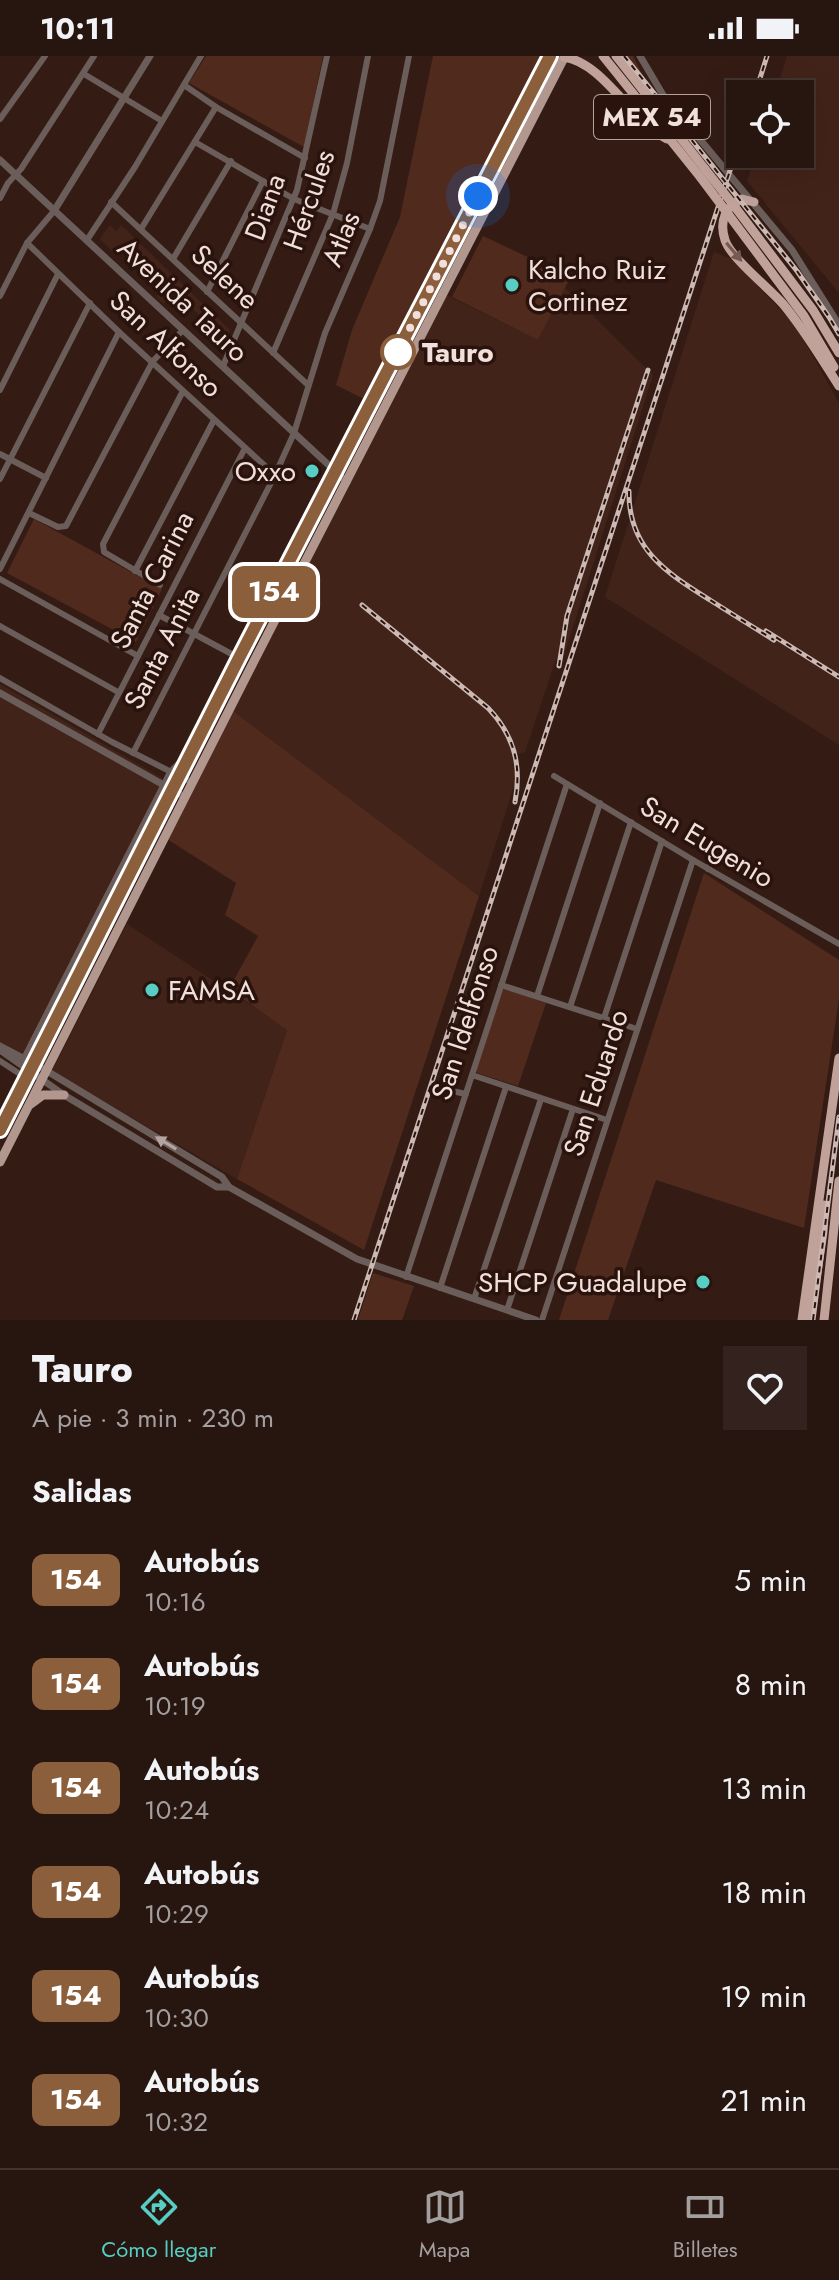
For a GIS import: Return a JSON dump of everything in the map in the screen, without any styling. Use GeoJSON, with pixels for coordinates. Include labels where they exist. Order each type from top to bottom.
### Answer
{"type":"FeatureCollection","features":[{"type":"Feature","properties":{"kind":"highway","name":"MEX 54"},"geometry":{"type":"LineString","coordinates":[[603,56],[670,141],[703,174]]}},
{"type":"Feature","properties":{"kind":"highway","name":"MEX 54"},"geometry":{"type":"LineString","coordinates":[[616,56],[703,174],[813,310],[839,353]]}},
{"type":"Feature","properties":{"kind":"highway"},"geometry":{"type":"LineString","coordinates":[[564,57],[575,59],[590,69],[648,128],[670,141]]}},
{"type":"Feature","properties":{"kind":"highway"},"geometry":{"type":"LineString","coordinates":[[754,202],[742,199],[728,209],[723,226],[725,242],[783,304],[839,386]]}},
{"type":"Feature","properties":{"kind":"highway","name":"MEX 54"},"geometry":{"type":"LineString","coordinates":[[732,211],[804,316],[839,377]]}},
{"type":"Feature","properties":{"kind":"highway"},"geometry":{"type":"LineString","coordinates":[[802,1320],[839,1058]]}},
{"type":"Feature","properties":{"kind":"highway"},"geometry":{"type":"LineString","coordinates":[[810,1320],[823,1232],[824,1166]]}},
{"type":"Feature","properties":{"kind":"highway"},"geometry":{"type":"LineString","coordinates":[[824,1320],[834,1279],[830,1258],[839,1181]]}},
{"type":"Feature","properties":{"kind":"main road"},"geometry":{"type":"LineString","coordinates":[[0,1130],[30,1071],[50,1020],[165,803],[166,787],[195,748],[550,56]]}},
{"type":"Feature","properties":{"kind":"main road"},"geometry":{"type":"LineString","coordinates":[[0,1162],[564,57]]}},
{"type":"Feature","properties":{"kind":"main road"},"geometry":{"type":"LineString","coordinates":[[29,1106],[43,1095],[64,1095]]}},
{"type":"Feature","properties":{"kind":"street"},"geometry":{"type":"LineString","coordinates":[[0,119],[45,56]]}},
{"type":"Feature","properties":{"kind":"street"},"geometry":{"type":"LineString","coordinates":[[0,198],[94,56]]}},
{"type":"Feature","properties":{"kind":"street"},"geometry":{"type":"LineString","coordinates":[[0,296],[27,243],[54,211],[150,56]]}},
{"type":"Feature","properties":{"kind":"street"},"geometry":{"type":"LineString","coordinates":[[87,240],[201,56]]}},
{"type":"Feature","properties":{"kind":"street","name":"Diana"},"geometry":{"type":"LineString","coordinates":[[223,366],[294,199],[327,56]]}},
{"type":"Feature","properties":{"kind":"street","name":"Hércules"},"geometry":{"type":"LineString","coordinates":[[273,353],[333,214],[347,163],[368,56]]}},
{"type":"Feature","properties":{"kind":"street"},"geometry":{"type":"LineString","coordinates":[[640,56],[663,95],[792,250],[839,325]]}},
{"type":"Feature","properties":{"kind":"street","name":"Atlas"},"geometry":{"type":"LineString","coordinates":[[294,433],[325,333],[370,229],[384,187],[406,57]]}},
{"type":"Feature","properties":{"kind":"street"},"geometry":{"type":"LineString","coordinates":[[84,74],[162,121]]}},
{"type":"Feature","properties":{"kind":"street"},"geometry":{"type":"LineString","coordinates":[[184,85],[305,158]]}},
{"type":"Feature","properties":{"kind":"street"},"geometry":{"type":"LineString","coordinates":[[141,229],[216,107]]}},
{"type":"Feature","properties":{"kind":"street"},"geometry":{"type":"LineString","coordinates":[[195,142],[294,199],[370,229]]}},
{"type":"Feature","properties":{"kind":"street","name":"Avenida Tauro"},"geometry":{"type":"LineString","coordinates":[[0,160],[336,472]]}},
{"type":"Feature","properties":{"kind":"street"},"geometry":{"type":"LineString","coordinates":[[173,259],[231,161]]}},
{"type":"Feature","properties":{"kind":"street"},"geometry":{"type":"LineString","coordinates":[[207,292],[263,181]]}},
{"type":"Feature","properties":{"kind":"street","name":"Selene"},"geometry":{"type":"LineString","coordinates":[[111,202],[308,385]]}},
{"type":"Feature","properties":{"kind":"street","name":"San Alfonso"},"geometry":{"type":"LineString","coordinates":[[27,243],[275,475]]}},
{"type":"Feature","properties":{"kind":"street"},"geometry":{"type":"LineString","coordinates":[[0,390],[58,274]]}},
{"type":"Feature","properties":{"kind":"street"},"geometry":{"type":"LineString","coordinates":[[0,479],[90,303]]}},
{"type":"Feature","properties":{"kind":"street"},"geometry":{"type":"LineString","coordinates":[[29,513],[62,528],[66,526],[153,361],[183,330]]}},
{"type":"Feature","properties":{"kind":"street"},"geometry":{"type":"LineString","coordinates":[[0,569],[119,332]]}},
{"type":"Feature","properties":{"kind":"street"},"geometry":{"type":"LineString","coordinates":[[160,585],[104,552],[103,544],[183,391]]}},
{"type":"Feature","properties":{"kind":"street"},"geometry":{"type":"LineString","coordinates":[[135,571],[214,420]]}},
{"type":"Feature","properties":{"kind":"street","name":"Santa Anita"},"geometry":{"type":"LineString","coordinates":[[133,753],[294,433]]}},
{"type":"Feature","properties":{"kind":"street","name":"Santa Carina"},"geometry":{"type":"LineString","coordinates":[[98,734],[245,448]]}},
{"type":"Feature","properties":{"kind":"street"},"geometry":{"type":"LineString","coordinates":[[0,454],[46,478]]}},
{"type":"Feature","properties":{"kind":"street"},"geometry":{"type":"LineString","coordinates":[[336,472],[347,482]]}},
{"type":"Feature","properties":{"kind":"street"},"geometry":{"type":"LineString","coordinates":[[0,579],[138,656]]}},
{"type":"Feature","properties":{"kind":"street"},"geometry":{"type":"LineString","coordinates":[[159,615],[239,658]]}},
{"type":"Feature","properties":{"kind":"street"},"geometry":{"type":"LineString","coordinates":[[0,626],[118,692]]}},
{"type":"Feature","properties":{"kind":"street"},"geometry":{"type":"LineString","coordinates":[[0,678],[112,742],[193,783]]}},
{"type":"Feature","properties":{"kind":"street"},"geometry":{"type":"LineString","coordinates":[[0,693],[185,797]]}},
{"type":"Feature","properties":{"kind":"street"},"geometry":{"type":"LineString","coordinates":[[106,752],[112,742]]}},
{"type":"Feature","properties":{"kind":"street","name":"San Eugenio"},"geometry":{"type":"LineString","coordinates":[[554,776],[839,944]]}},
{"type":"Feature","properties":{"kind":"street","name":"San Idelfonso"},"geometry":{"type":"LineString","coordinates":[[406,1277],[567,784]]}},
{"type":"Feature","properties":{"kind":"street"},"geometry":{"type":"LineString","coordinates":[[22,1061],[50,1020],[166,787]]}},
{"type":"Feature","properties":{"kind":"street"},"geometry":{"type":"LineString","coordinates":[[537,996],[600,803]]}},
{"type":"Feature","properties":{"kind":"street"},"geometry":{"type":"LineString","coordinates":[[570,1007],[631,822]]}},
{"type":"Feature","properties":{"kind":"street"},"geometry":{"type":"LineString","coordinates":[[604,1018],[662,841]]}},
{"type":"Feature","properties":{"kind":"street"},"geometry":{"type":"LineString","coordinates":[[708,869],[714,858]]}},
{"type":"Feature","properties":{"kind":"street","name":"San Eduardo"},"geometry":{"type":"LineString","coordinates":[[539,1320],[693,860]]}},
{"type":"Feature","properties":{"kind":"street"},"geometry":{"type":"LineString","coordinates":[[501,985],[637,1029]]}},
{"type":"Feature","properties":{"kind":"street"},"geometry":{"type":"LineString","coordinates":[[0,1048],[22,1061],[41,1080],[64,1095],[217,1187],[229,1187]]}},
{"type":"Feature","properties":{"kind":"street"},"geometry":{"type":"LineString","coordinates":[[0,1061],[30,1071],[46,1070],[222,1177],[229,1187],[349,1255],[539,1320]]}},
{"type":"Feature","properties":{"kind":"street"},"geometry":{"type":"LineString","coordinates":[[472,1075],[607,1120]]}},
{"type":"Feature","properties":{"kind":"street"},"geometry":{"type":"LineString","coordinates":[[440,1288],[506,1087]]}},
{"type":"Feature","properties":{"kind":"street"},"geometry":{"type":"LineString","coordinates":[[447,1090],[466,1094]]}},
{"type":"Feature","properties":{"kind":"street"},"geometry":{"type":"LineString","coordinates":[[474,1299],[541,1099]]}},
{"type":"Feature","properties":{"kind":"street"},"geometry":{"type":"LineString","coordinates":[[507,1310],[573,1109]]}},
{"type":"Feature","properties":{"kind":"street"},"geometry":{"type":"LineString","coordinates":[[830,1258],[839,1247]]}},
{"type":"Feature","properties":{"kind":"shaded area"},"geometry":{"type":"Polygon","coordinates":[[[206,56],[323,56],[304,147],[189,83],[206,56]]]}},
{"type":"Feature","properties":{"kind":"shaded area"},"geometry":{"type":"Polygon","coordinates":[[[433,56],[544,56],[368,401],[336,385],[352,330],[400,217],[433,56]]]}},
{"type":"Feature","properties":{"kind":"shaded area"},"geometry":{"type":"Polygon","coordinates":[[[621,56],[633,56],[645,80],[716,166],[711,169],[621,56]]]}},
{"type":"Feature","properties":{"kind":"shaded area"},"geometry":{"type":"Polygon","coordinates":[[[787,56],[839,56],[839,293],[747,181],[751,168],[814,168],[814,80],[779,80],[787,56]]]}},
{"type":"Feature","properties":{"kind":"shaded area"},"geometry":{"type":"Polygon","coordinates":[[[110,225],[116,231],[121,225],[230,330],[222,351],[210,344],[214,328],[175,293],[164,304],[156,297],[165,285],[126,248],[117,256],[100,239],[110,225]]]}},
{"type":"Feature","properties":{"kind":"shaded area","name":"Kalcho Ruiz Cortinez"},"geometry":{"type":"Polygon","coordinates":[[[483,236],[549,267],[568,282],[538,340],[452,297],[483,236]]]}},
{"type":"Feature","properties":{"kind":"shaded area"},"geometry":{"type":"Polygon","coordinates":[[[714,252],[732,259],[796,326],[839,403],[839,745],[605,597],[714,252]]]}},
{"type":"Feature","properties":{"kind":"shaded area"},"geometry":{"type":"Polygon","coordinates":[[[565,288],[653,375],[562,662],[556,659],[525,752],[512,756],[516,780],[479,896],[233,711],[446,295],[538,340],[565,288]]]}},
{"type":"Feature","properties":{"kind":"shaded area"},"geometry":{"type":"Polygon","coordinates":[[[34,519],[162,589],[136,642],[7,573],[34,519]]]}},
{"type":"Feature","properties":{"kind":"shaded area"},"geometry":{"type":"Polygon","coordinates":[[[0,684],[181,789],[35,1074],[0,1054],[0,684]]]}},
{"type":"Feature","properties":{"kind":"shaded area"},"geometry":{"type":"Polygon","coordinates":[[[233,711],[479,896],[364,1250],[237,1179],[287,1030],[229,989],[258,936],[225,915],[236,883],[167,839],[233,711]]]}},
{"type":"Feature","properties":{"kind":"shaded area"},"geometry":{"type":"Polygon","coordinates":[[[704,873],[839,960],[839,999],[804,1228],[656,1180],[608,1320],[559,1320],[704,873]]]}},
{"type":"Feature","properties":{"kind":"shaded area"},"geometry":{"type":"Polygon","coordinates":[[[127,924],[287,1029],[237,1179],[52,1071],[127,924]]]}},
{"type":"Feature","properties":{"kind":"shaded area"},"geometry":{"type":"Polygon","coordinates":[[[502,990],[546,1003],[518,1086],[477,1073],[476,1070],[502,990]]]}},
{"type":"Feature","properties":{"kind":"shaded area"},"geometry":{"type":"Polygon","coordinates":[[[373,1273],[414,1286],[402,1320],[358,1320],[373,1273]]]}},
{"type":"Feature","properties":{"kind":"railway"},"geometry":{"type":"LineString","coordinates":[[624,56],[797,271],[839,334]]}},
{"type":"Feature","properties":{"kind":"railway"},"geometry":{"type":"LineString","coordinates":[[759,80],[767,56]]}},
{"type":"Feature","properties":{"kind":"railway"},"geometry":{"type":"LineString","coordinates":[[354,1320],[731,168]]}},
{"type":"Feature","properties":{"kind":"railway"},"geometry":{"type":"LineString","coordinates":[[559,666],[567,616],[648,370]]}},
{"type":"Feature","properties":{"kind":"railway"},"geometry":{"type":"LineString","coordinates":[[629,491],[635,529],[653,557],[679,580],[774,640]]}},
{"type":"Feature","properties":{"kind":"railway"},"geometry":{"type":"LineString","coordinates":[[362,605],[497,718],[514,751],[517,776],[515,802]]}},
{"type":"Feature","properties":{"kind":"railway"},"geometry":{"type":"LineString","coordinates":[[766,631],[839,677]]}},
{"type":"Feature","properties":{"kind":"railway"},"geometry":{"type":"LineString","coordinates":[[813,1320],[839,1117]]}},
{"type":"Feature","properties":{"kind":"bus line","name":"154"},"geometry":{"type":"LineString","coordinates":[[0,1130],[239,658],[550,56]]}},
{"type":"Feature","properties":{"kind":"place","name":"Kalcho Ruiz Cortinez"},"geometry":{"type":"Point","coordinates":[512,285]}},
{"type":"Feature","properties":{"kind":"place","name":"Tauro"},"geometry":{"type":"Point","coordinates":[398,352]}},
{"type":"Feature","properties":{"kind":"place","name":"Oxxo"},"geometry":{"type":"Point","coordinates":[312,471]}},
{"type":"Feature","properties":{"kind":"place","name":"FAMSA"},"geometry":{"type":"Point","coordinates":[152,990]}},
{"type":"Feature","properties":{"kind":"place","name":"SHCP Guadalupe"},"geometry":{"type":"Point","coordinates":[703,1282]}},
{"type":"Feature","properties":{"kind":"route"},"geometry":{"type":"LineString","coordinates":[[398,352],[394,359],[478,196]]}}]}
